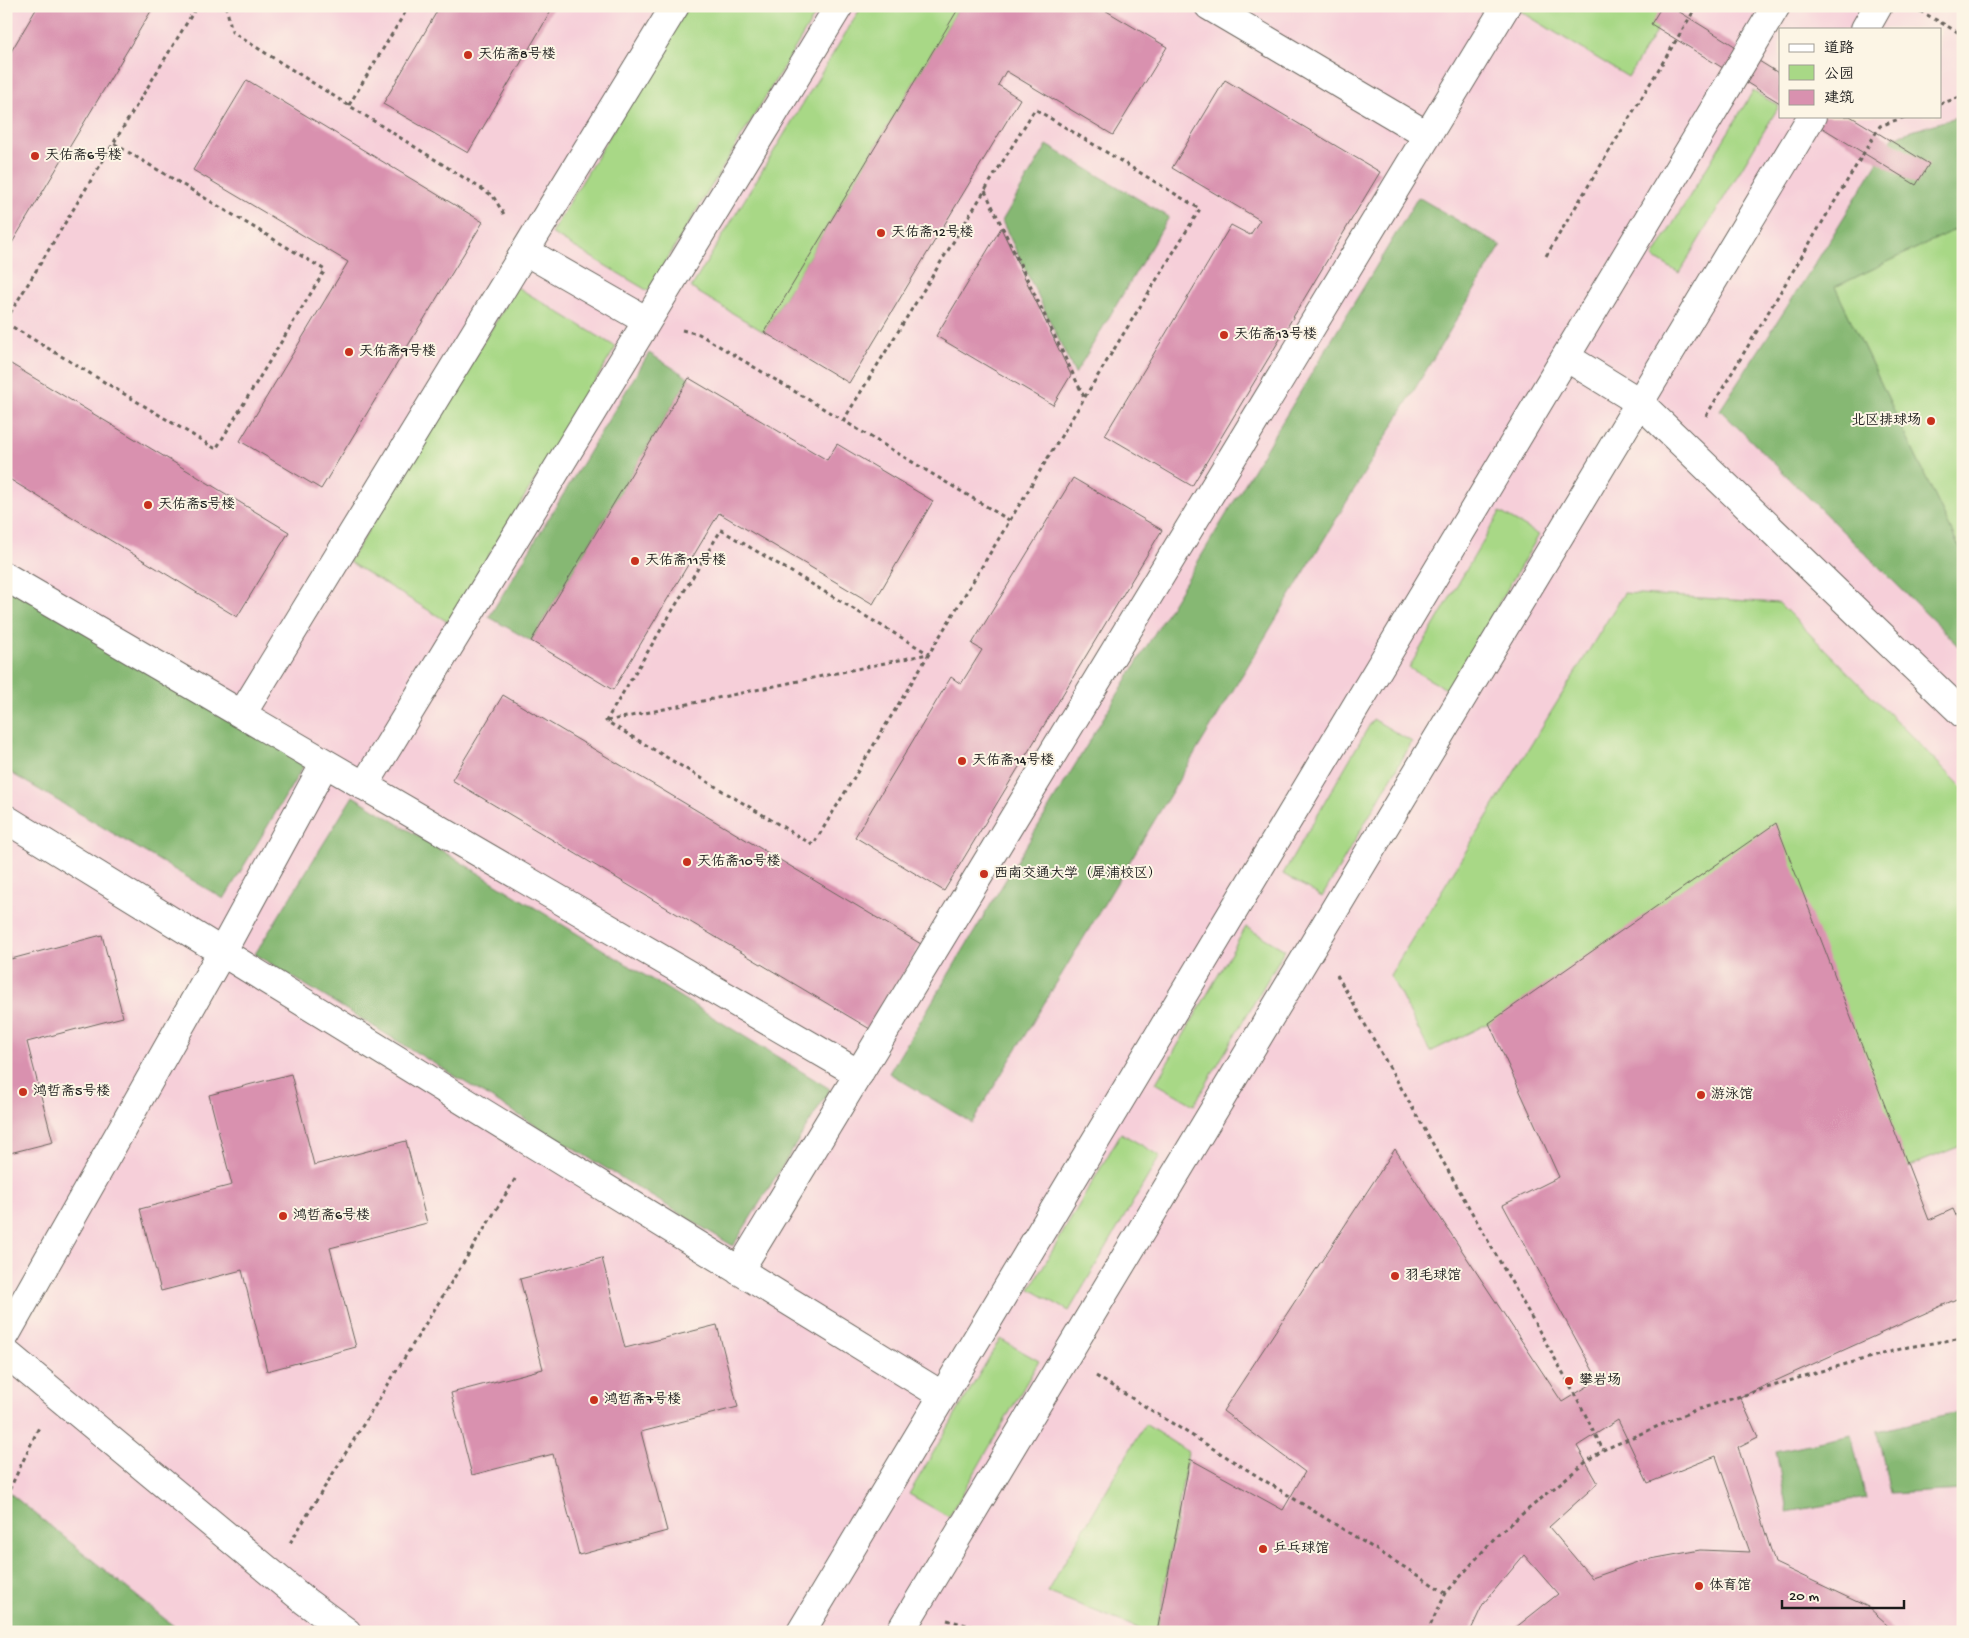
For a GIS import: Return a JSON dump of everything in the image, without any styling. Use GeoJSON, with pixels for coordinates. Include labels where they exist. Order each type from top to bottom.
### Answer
{"type":"FeatureCollection","features":[{"type":"Feature","properties":{"kind":"street"},"geometry":{"type":"LineString","coordinates":[[242,714],[675,6]]}},
{"type":"Feature","properties":{"kind":"street"},"geometry":{"type":"LineString","coordinates":[[364,786],[839,6]]}},
{"type":"Feature","properties":{"kind":"street"},"geometry":{"type":"LineString","coordinates":[[1209,6],[1427,135]]}},
{"type":"Feature","properties":{"kind":"street"},"geometry":{"type":"LineString","coordinates":[[739,1271],[1506,6]]}},
{"type":"Feature","properties":{"kind":"street"},"geometry":{"type":"LineString","coordinates":[[801,1632],[1776,6]]}},
{"type":"Feature","properties":{"kind":"street"},"geometry":{"type":"LineString","coordinates":[[1866,28],[1878,6]]}},
{"type":"Feature","properties":{"kind":"street"},"geometry":{"type":"LineString","coordinates":[[907,1622],[1316,938],[1811,118]]}},
{"type":"Feature","properties":{"kind":"street"},"geometry":{"type":"LineString","coordinates":[[525,251],[647,321]]}},
{"type":"Feature","properties":{"kind":"street"},"geometry":{"type":"LineString","coordinates":[[1566,357],[1639,402],[1963,714]]}},
{"type":"Feature","properties":{"kind":"street"},"geometry":{"type":"LineString","coordinates":[[6,577],[859,1074]]}},
{"type":"Feature","properties":{"kind":"street"},"geometry":{"type":"LineString","coordinates":[[6,1334],[222,952],[325,763]]}},
{"type":"Feature","properties":{"kind":"street"},"geometry":{"type":"LineString","coordinates":[[6,819],[942,1396]]}},
{"type":"Feature","properties":{"kind":"street"},"geometry":{"type":"LineString","coordinates":[[6,1353],[305,1601],[346,1632]]}},
{"type":"Feature","properties":{"kind":"path"},"geometry":{"type":"LineString","coordinates":[[113,143],[325,270],[216,449],[6,322],[113,143],[197,6]]}},
{"type":"Feature","properties":{"kind":"path"},"geometry":{"type":"LineString","coordinates":[[226,6],[232,32],[493,196],[525,251]]}},
{"type":"Feature","properties":{"kind":"path"},"geometry":{"type":"LineString","coordinates":[[349,105],[409,6]]}},
{"type":"Feature","properties":{"kind":"path"},"geometry":{"type":"LineString","coordinates":[[1546,256],[1695,9],[1694,6]]}},
{"type":"Feature","properties":{"kind":"path"},"geometry":{"type":"LineString","coordinates":[[1912,6],[1963,35]]}},
{"type":"Feature","properties":{"kind":"path"},"geometry":{"type":"LineString","coordinates":[[1942,103],[1963,96]]}},
{"type":"Feature","properties":{"kind":"path"},"geometry":{"type":"LineString","coordinates":[[606,721],[813,845],[1009,520],[1200,209],[1035,109],[843,421]]}},
{"type":"Feature","properties":{"kind":"path"},"geometry":{"type":"LineString","coordinates":[[1687,448],[1880,126],[1902,118]]}},
{"type":"Feature","properties":{"kind":"path"},"geometry":{"type":"LineString","coordinates":[[985,190],[1084,398]]}},
{"type":"Feature","properties":{"kind":"path"},"geometry":{"type":"LineString","coordinates":[[647,321],[699,334],[1009,520]]}},
{"type":"Feature","properties":{"kind":"path"},"geometry":{"type":"LineString","coordinates":[[606,721],[721,530],[929,654]]}},
{"type":"Feature","properties":{"kind":"path"},"geometry":{"type":"LineString","coordinates":[[606,721],[929,654]]}},
{"type":"Feature","properties":{"kind":"path"},"geometry":{"type":"LineString","coordinates":[[1316,938],[1575,1394],[1604,1450]]}},
{"type":"Feature","properties":{"kind":"path"},"geometry":{"type":"LineString","coordinates":[[272,1573],[536,1146]]}},
{"type":"Feature","properties":{"kind":"path"},"geometry":{"type":"LineString","coordinates":[[1427,1632],[1446,1593],[1499,1534],[1586,1462],[1604,1450],[1693,1411],[1821,1371],[1908,1347],[1963,1338]]}},
{"type":"Feature","properties":{"kind":"path"},"geometry":{"type":"LineString","coordinates":[[1065,1357],[1446,1593]]}},
{"type":"Feature","properties":{"kind":"path"},"geometry":{"type":"LineString","coordinates":[[6,1497],[55,1393]]}},
{"type":"Feature","properties":{"kind":"path"},"geometry":{"type":"LineString","coordinates":[[907,1622],[993,1632]]}},
{"type":"Feature","properties":{"kind":"shaded area","name":"西南交通大学（犀浦校区）"},"geometry":{"type":"Polygon","coordinates":[[[6,6],[1963,6],[1963,1632],[6,1632],[6,6]]]}},
{"type":"Feature","properties":{"kind":"green space"},"geometry":{"type":"Polygon","coordinates":[[[688,6],[811,6],[818,10],[648,291],[551,233],[688,6]]]}},
{"type":"Feature","properties":{"kind":"green space"},"geometry":{"type":"Polygon","coordinates":[[[862,6],[960,6],[764,332],[691,288],[862,6]]]}},
{"type":"Feature","properties":{"kind":"green space"},"geometry":{"type":"Polygon","coordinates":[[[1518,6],[1670,6],[1669,11],[1628,77],[1517,9],[1518,6]]]}},
{"type":"Feature","properties":{"kind":"green space"},"geometry":{"type":"Polygon","coordinates":[[[1753,91],[1779,106],[1679,273],[1653,257],[1753,91]]]}},
{"type":"Feature","properties":{"kind":"green space"},"geometry":{"type":"Polygon","coordinates":[[[1963,115],[1963,226],[1835,287],[1963,555],[1963,650],[1720,410],[1818,259],[1893,137],[1963,115]]]}},
{"type":"Feature","properties":{"kind":"green space"},"geometry":{"type":"Polygon","coordinates":[[[1047,145],[1169,217],[1075,374],[1002,221],[1047,145]]]}},
{"type":"Feature","properties":{"kind":"green space"},"geometry":{"type":"Polygon","coordinates":[[[1418,197],[1501,246],[972,1123],[889,1073],[1418,197]]]}},
{"type":"Feature","properties":{"kind":"green space","name":"北区排球场"},"geometry":{"type":"Polygon","coordinates":[[[1963,226],[1963,555],[1835,287],[1963,226]]]}},
{"type":"Feature","properties":{"kind":"green space"},"geometry":{"type":"Polygon","coordinates":[[[517,287],[616,347],[448,622],[349,562],[517,287]]]}},
{"type":"Feature","properties":{"kind":"green space"},"geometry":{"type":"Polygon","coordinates":[[[649,353],[689,378],[531,641],[489,617],[649,353]]]}},
{"type":"Feature","properties":{"kind":"green space"},"geometry":{"type":"Polygon","coordinates":[[[1500,512],[1539,535],[1448,690],[1409,668],[1500,512]]]}},
{"type":"Feature","properties":{"kind":"green space"},"geometry":{"type":"Polygon","coordinates":[[[6,586],[306,762],[224,899],[6,770],[6,586]]]}},
{"type":"Feature","properties":{"kind":"green space"},"geometry":{"type":"Polygon","coordinates":[[[1624,593],[1779,603],[1963,788],[1963,1145],[1908,1167],[1489,1023],[1430,1052],[1390,975],[1624,593]]]}},
{"type":"Feature","properties":{"kind":"green space"},"geometry":{"type":"Polygon","coordinates":[[[1373,719],[1412,742],[1322,897],[1283,874],[1373,719]]]}},
{"type":"Feature","properties":{"kind":"green space"},"geometry":{"type":"Polygon","coordinates":[[[353,796],[830,1089],[733,1246],[255,954],[353,796]]]}},
{"type":"Feature","properties":{"kind":"green space"},"geometry":{"type":"Polygon","coordinates":[[[1246,927],[1285,950],[1194,1105],[1156,1083],[1246,927]]]}},
{"type":"Feature","properties":{"kind":"green space"},"geometry":{"type":"Polygon","coordinates":[[[1121,1133],[1160,1156],[1069,1311],[1030,1289],[1121,1133]]]}},
{"type":"Feature","properties":{"kind":"green space"},"geometry":{"type":"Polygon","coordinates":[[[1000,1339],[1039,1361],[949,1517],[909,1494],[1000,1339]]]}},
{"type":"Feature","properties":{"kind":"green space"},"geometry":{"type":"Polygon","coordinates":[[[1963,1412],[1963,1490],[1890,1494],[1877,1431],[1963,1412]]]}},
{"type":"Feature","properties":{"kind":"green space"},"geometry":{"type":"Polygon","coordinates":[[[1145,1424],[1188,1452],[1157,1632],[1148,1632],[1047,1592],[1145,1424]]]}},
{"type":"Feature","properties":{"kind":"green space"},"geometry":{"type":"Polygon","coordinates":[[[1851,1435],[1866,1498],[1787,1512],[1776,1451],[1851,1435]]]}},
{"type":"Feature","properties":{"kind":"green space"},"geometry":{"type":"Polygon","coordinates":[[[6,1490],[181,1632],[6,1632],[6,1490]]]}},
{"type":"Feature","properties":{"kind":"building","name":"天佑斋6号楼"},"geometry":{"type":"Polygon","coordinates":[[[38,6],[154,6],[6,253],[6,60],[38,6]]]}},
{"type":"Feature","properties":{"kind":"building","name":"天佑斋8号楼"},"geometry":{"type":"Polygon","coordinates":[[[440,6],[554,6],[468,153],[383,104],[440,6]]]}},
{"type":"Feature","properties":{"kind":"building","name":"天佑斋12号楼"},"geometry":{"type":"Polygon","coordinates":[[[960,6],[1098,6],[1167,47],[1113,135],[1006,71],[998,85],[1020,99],[849,383],[764,332],[960,6]]]}},
{"type":"Feature","properties":{"kind":"building"},"geometry":{"type":"Polygon","coordinates":[[[1662,6],[1670,6],[1779,73],[1779,102],[1651,24],[1662,6]]]}},
{"type":"Feature","properties":{"kind":"building","name":"天佑斋9号楼"},"geometry":{"type":"Polygon","coordinates":[[[247,80],[483,222],[321,489],[240,441],[348,262],[193,170],[247,80]]]}},
{"type":"Feature","properties":{"kind":"building","name":"天佑斋13号楼"},"geometry":{"type":"Polygon","coordinates":[[[1225,80],[1380,172],[1192,486],[1105,435],[1231,225],[1250,235],[1260,220],[1172,168],[1225,80]]]}},
{"type":"Feature","properties":{"kind":"building"},"geometry":{"type":"Polygon","coordinates":[[[1806,118],[1853,118],[1929,164],[1916,185],[1806,118]]]}},
{"type":"Feature","properties":{"kind":"building"},"geometry":{"type":"Polygon","coordinates":[[[1001,228],[1071,375],[1053,405],[936,336],[1001,228]]]}},
{"type":"Feature","properties":{"kind":"building","name":"天佑斋5号楼"},"geometry":{"type":"Polygon","coordinates":[[[6,361],[289,532],[237,617],[6,477],[6,361]]]}},
{"type":"Feature","properties":{"kind":"building","name":"天佑斋11号楼"},"geometry":{"type":"Polygon","coordinates":[[[689,378],[827,460],[837,444],[933,501],[873,604],[719,513],[613,690],[531,641],[689,378]]]}},
{"type":"Feature","properties":{"kind":"building","name":"天佑斋14号楼"},"geometry":{"type":"Polygon","coordinates":[[[1073,478],[1162,530],[944,891],[855,837],[951,677],[961,684],[982,650],[972,644],[1073,478]]]}},
{"type":"Feature","properties":{"kind":"building","name":"天佑斋10号楼"},"geometry":{"type":"Polygon","coordinates":[[[503,695],[921,944],[870,1029],[452,780],[503,695]]]}},
{"type":"Feature","properties":{"kind":"building"},"geometry":{"type":"Polygon","coordinates":[[[1776,823],[1929,1220],[1953,1209],[1963,1231],[1963,1296],[1740,1397],[1758,1437],[1738,1447],[1775,1563],[1868,1607],[1896,1632],[1510,1632],[1558,1594],[1524,1555],[1483,1604],[1470,1632],[1157,1632],[1190,1459],[1283,1510],[1305,1472],[1223,1411],[1395,1149],[1562,1402],[1598,1380],[1503,1205],[1559,1177],[1489,1023],[1776,823]],[[1618,1420],[1577,1446],[1598,1483],[1549,1527],[1592,1578],[1640,1561],[1700,1550],[1750,1552],[1716,1456],[1648,1483],[1618,1420]]]}},
{"type":"Feature","properties":{"kind":"building","name":"鸿哲斋5号楼"},"geometry":{"type":"Polygon","coordinates":[[[102,935],[123,1017],[27,1042],[53,1142],[6,1154],[6,943],[11,959],[102,935]]]}},
{"type":"Feature","properties":{"kind":"building","name":"鸿哲斋6号楼"},"geometry":{"type":"Polygon","coordinates":[[[291,1074],[314,1165],[406,1141],[427,1223],[330,1248],[356,1347],[267,1371],[242,1270],[161,1291],[140,1209],[232,1185],[209,1095],[291,1074]]]}},
{"type":"Feature","properties":{"kind":"building","name":"鸿哲斋7号楼"},"geometry":{"type":"Polygon","coordinates":[[[602,1258],[625,1348],[717,1325],[738,1407],[641,1432],[667,1531],[579,1555],[553,1454],[472,1475],[451,1393],[543,1369],[520,1279],[602,1258]]]}},
{"type":"Feature","properties":{"kind":"place","name":"天佑斋8号楼"},"geometry":{"type":"Point","coordinates":[468,55]}},
{"type":"Feature","properties":{"kind":"place","name":"天佑斋6号楼"},"geometry":{"type":"Point","coordinates":[35,156]}},
{"type":"Feature","properties":{"kind":"place","name":"天佑斋12号楼"},"geometry":{"type":"Point","coordinates":[881,233]}},
{"type":"Feature","properties":{"kind":"place","name":"天佑斋13号楼"},"geometry":{"type":"Point","coordinates":[1224,335]}},
{"type":"Feature","properties":{"kind":"place","name":"天佑斋9号楼"},"geometry":{"type":"Point","coordinates":[349,352]}},
{"type":"Feature","properties":{"kind":"place","name":"北区排球场"},"geometry":{"type":"Point","coordinates":[1931,421]}},
{"type":"Feature","properties":{"kind":"place","name":"天佑斋5号楼"},"geometry":{"type":"Point","coordinates":[148,505]}},
{"type":"Feature","properties":{"kind":"place","name":"天佑斋11号楼"},"geometry":{"type":"Point","coordinates":[635,561]}},
{"type":"Feature","properties":{"kind":"place","name":"天佑斋14号楼"},"geometry":{"type":"Point","coordinates":[962,761]}},
{"type":"Feature","properties":{"kind":"place","name":"天佑斋10号楼"},"geometry":{"type":"Point","coordinates":[687,862]}},
{"type":"Feature","properties":{"kind":"place","name":"西南交通大学（犀浦校区）"},"geometry":{"type":"Point","coordinates":[984,874]}},
{"type":"Feature","properties":{"kind":"place","name":"鸿哲斋5号楼"},"geometry":{"type":"Point","coordinates":[23,1092]}},
{"type":"Feature","properties":{"kind":"place","name":"游泳馆"},"geometry":{"type":"Point","coordinates":[1701,1095]}},
{"type":"Feature","properties":{"kind":"place","name":"鸿哲斋6号楼"},"geometry":{"type":"Point","coordinates":[283,1216]}},
{"type":"Feature","properties":{"kind":"place","name":"羽毛球馆"},"geometry":{"type":"Point","coordinates":[1395,1276]}},
{"type":"Feature","properties":{"kind":"place","name":"攀岩场"},"geometry":{"type":"Point","coordinates":[1569,1381]}},
{"type":"Feature","properties":{"kind":"place","name":"鸿哲斋7号楼"},"geometry":{"type":"Point","coordinates":[594,1400]}},
{"type":"Feature","properties":{"kind":"place","name":"乒乓球馆"},"geometry":{"type":"Point","coordinates":[1263,1549]}},
{"type":"Feature","properties":{"kind":"place","name":"体育馆"},"geometry":{"type":"Point","coordinates":[1699,1586]}}]}
